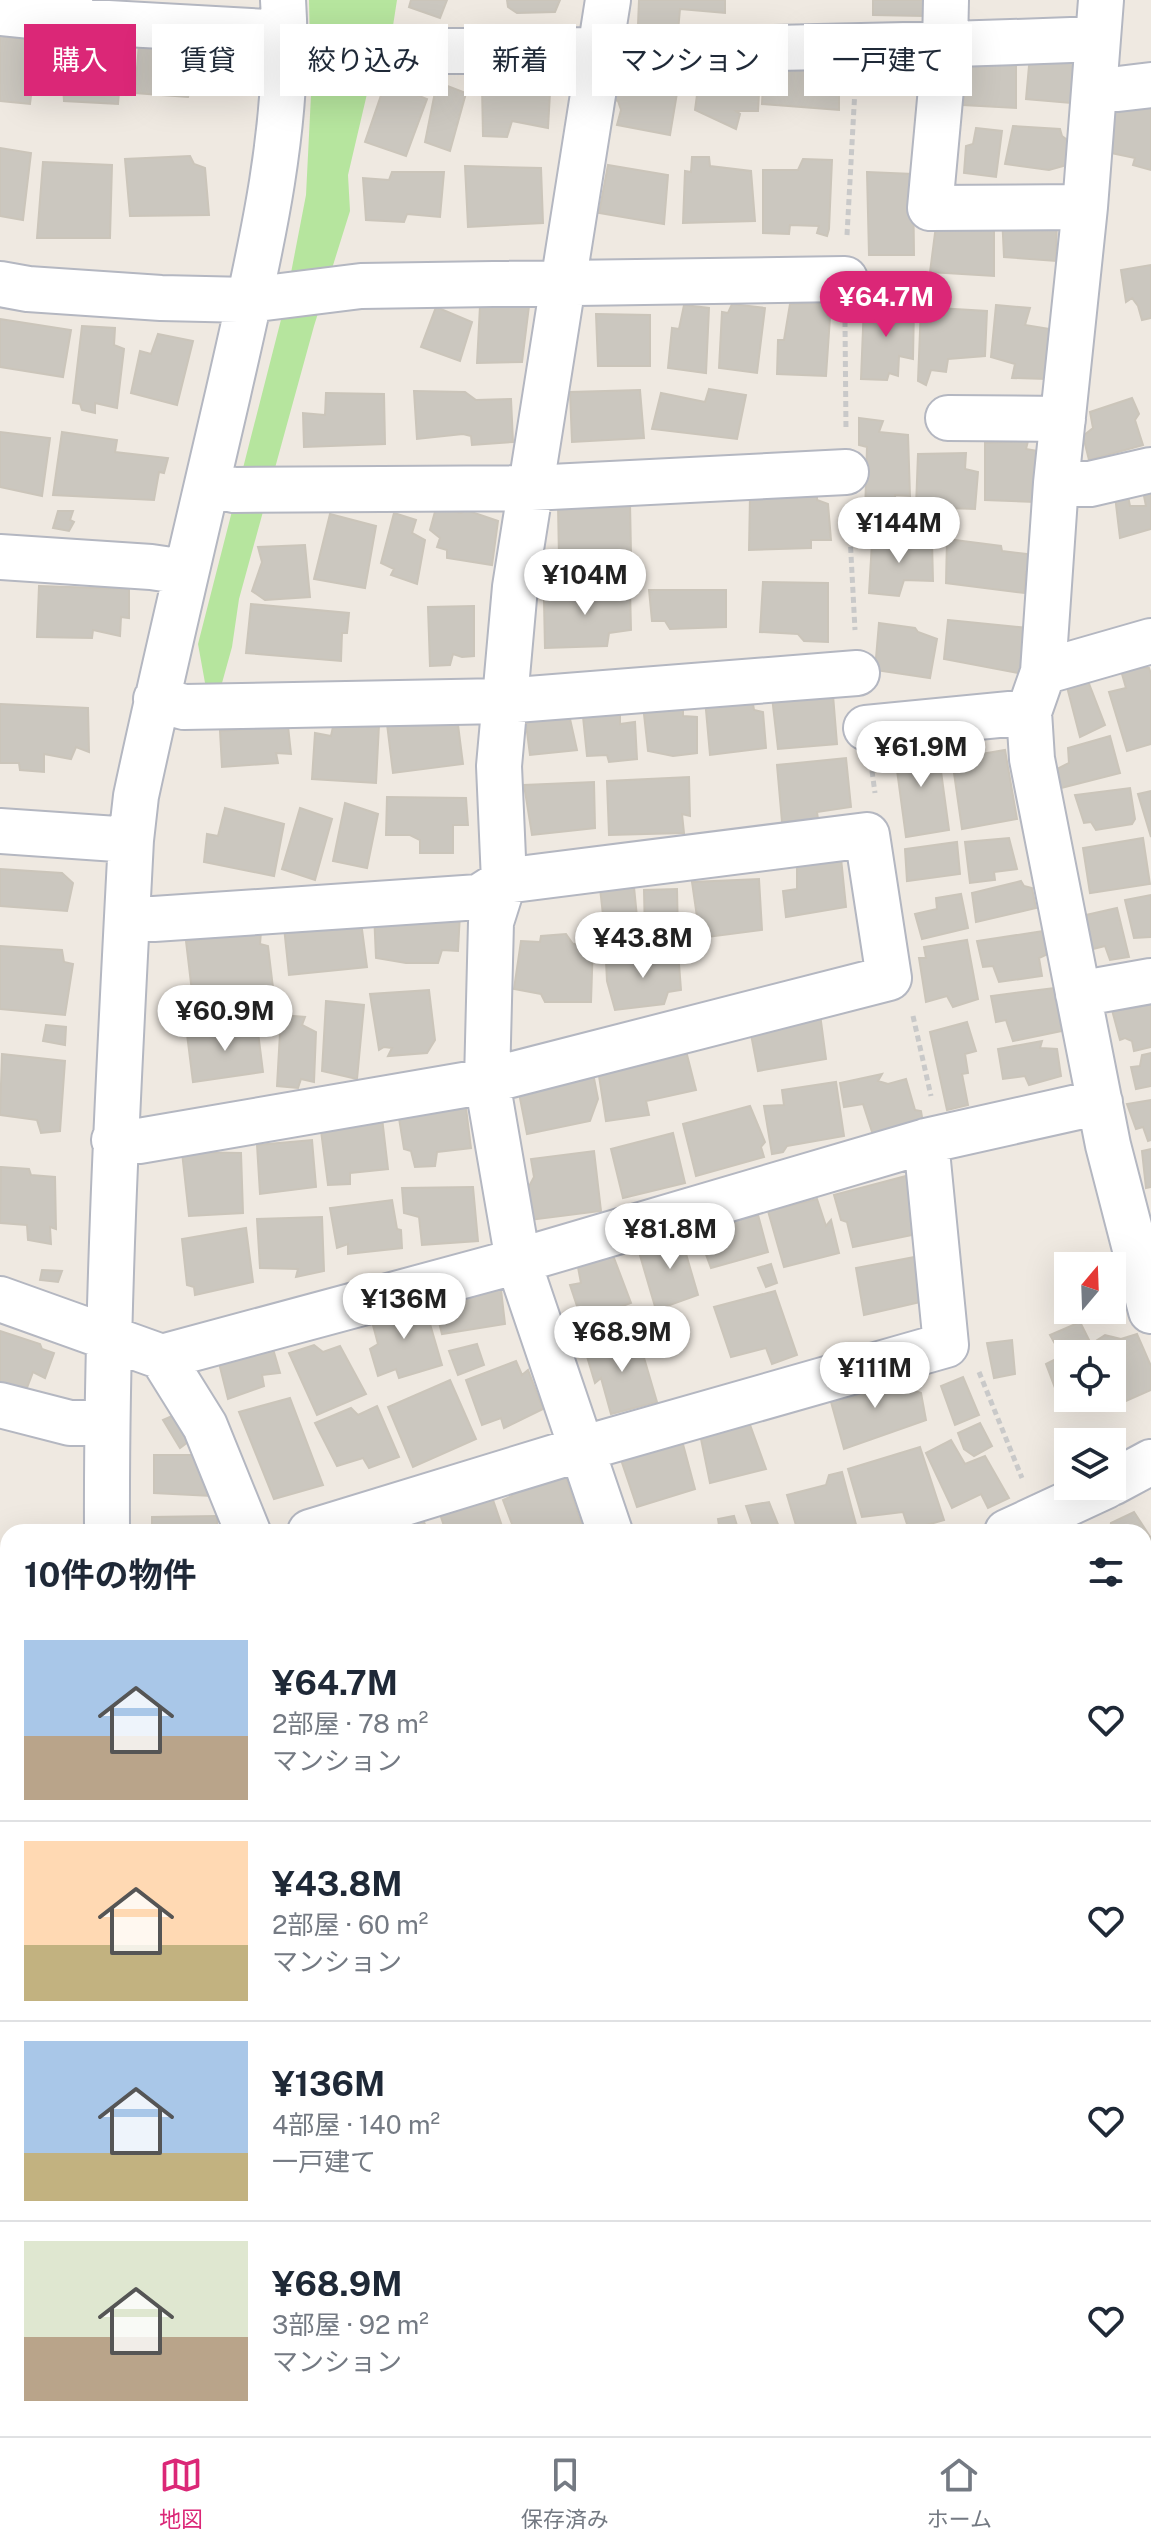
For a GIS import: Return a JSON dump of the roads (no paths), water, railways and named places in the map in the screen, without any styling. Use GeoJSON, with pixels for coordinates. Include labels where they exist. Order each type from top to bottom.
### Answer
{"type":"FeatureCollection","features":[{"type":"Feature","properties":{"kind":"street"},"geometry":{"type":"LineString","coordinates":[[605,24],[608,0]]}},
{"type":"Feature","properties":{"kind":"street"},"geometry":{"type":"LineString","coordinates":[[945,24],[946,0]]}},
{"type":"Feature","properties":{"kind":"street"},"geometry":{"type":"LineString","coordinates":[[0,13],[90,22],[280,25]]}},
{"type":"Feature","properties":{"kind":"street"},"geometry":{"type":"LineString","coordinates":[[972,40],[1099,19],[1085,207],[1056,483],[1032,759],[1100,1102],[1127,1225],[1151,1311]]}},
{"type":"Feature","properties":{"kind":"street"},"geometry":{"type":"LineString","coordinates":[[448,51],[592,51]]}},
{"type":"Feature","properties":{"kind":"street"},"geometry":{"type":"LineString","coordinates":[[1095,89],[1151,85]]}},
{"type":"Feature","properties":{"kind":"street"},"geometry":{"type":"LineString","coordinates":[[107,1524],[114,1140],[136,796],[249,300],[285,96]]}},
{"type":"Feature","properties":{"kind":"street"},"geometry":{"type":"LineString","coordinates":[[593,96],[515,587],[499,766],[504,881],[491,922],[487,1081],[518,1261],[607,1524]]}},
{"type":"Feature","properties":{"kind":"street"},"geometry":{"type":"LineString","coordinates":[[940,96],[930,208],[1085,207]]}},
{"type":"Feature","properties":{"kind":"street"},"geometry":{"type":"LineString","coordinates":[[0,284],[28,289],[161,298],[249,300],[361,286],[845,279]]}},
{"type":"Feature","properties":{"kind":"street"},"geometry":{"type":"LineString","coordinates":[[948,418],[1063,419]]}},
{"type":"Feature","properties":{"kind":"street"},"geometry":{"type":"LineString","coordinates":[[1056,483],[1090,484],[1151,470]]}},
{"type":"Feature","properties":{"kind":"street"},"geometry":{"type":"LineString","coordinates":[[207,484],[234,490],[531,488],[846,472]]}},
{"type":"Feature","properties":{"kind":"street"},"geometry":{"type":"LineString","coordinates":[[0,557],[185,572]]}},
{"type":"Feature","properties":{"kind":"street"},"geometry":{"type":"LineString","coordinates":[[866,728],[1036,692],[1151,641]]}},
{"type":"Feature","properties":{"kind":"street"},"geometry":{"type":"LineString","coordinates":[[156,699],[184,707],[504,701],[857,673]]}},
{"type":"Feature","properties":{"kind":"street"},"geometry":{"type":"LineString","coordinates":[[0,831],[131,840]]}},
{"type":"Feature","properties":{"kind":"street"},"geometry":{"type":"LineString","coordinates":[[114,1140],[139,1141],[487,1081],[889,978],[867,835],[504,881],[479,897],[154,919],[127,917]]}},
{"type":"Feature","properties":{"kind":"street"},"geometry":{"type":"LineString","coordinates":[[1078,994],[1151,981]]}},
{"type":"Feature","properties":{"kind":"street"},"geometry":{"type":"LineString","coordinates":[[0,1299],[162,1357],[518,1261],[926,1141],[1100,1102]]}},
{"type":"Feature","properties":{"kind":"street"},"geometry":{"type":"LineString","coordinates":[[336,1524],[581,1449],[946,1345],[926,1141]]}},
{"type":"Feature","properties":{"kind":"street"},"geometry":{"type":"LineString","coordinates":[[162,1357],[205,1426],[245,1524]]}},
{"type":"Feature","properties":{"kind":"street"},"geometry":{"type":"LineString","coordinates":[[0,1405],[70,1423],[107,1423]]}},
{"type":"Feature","properties":{"kind":"street"},"geometry":{"type":"LineString","coordinates":[[1026,1524],[1132,1478]]}}]}
